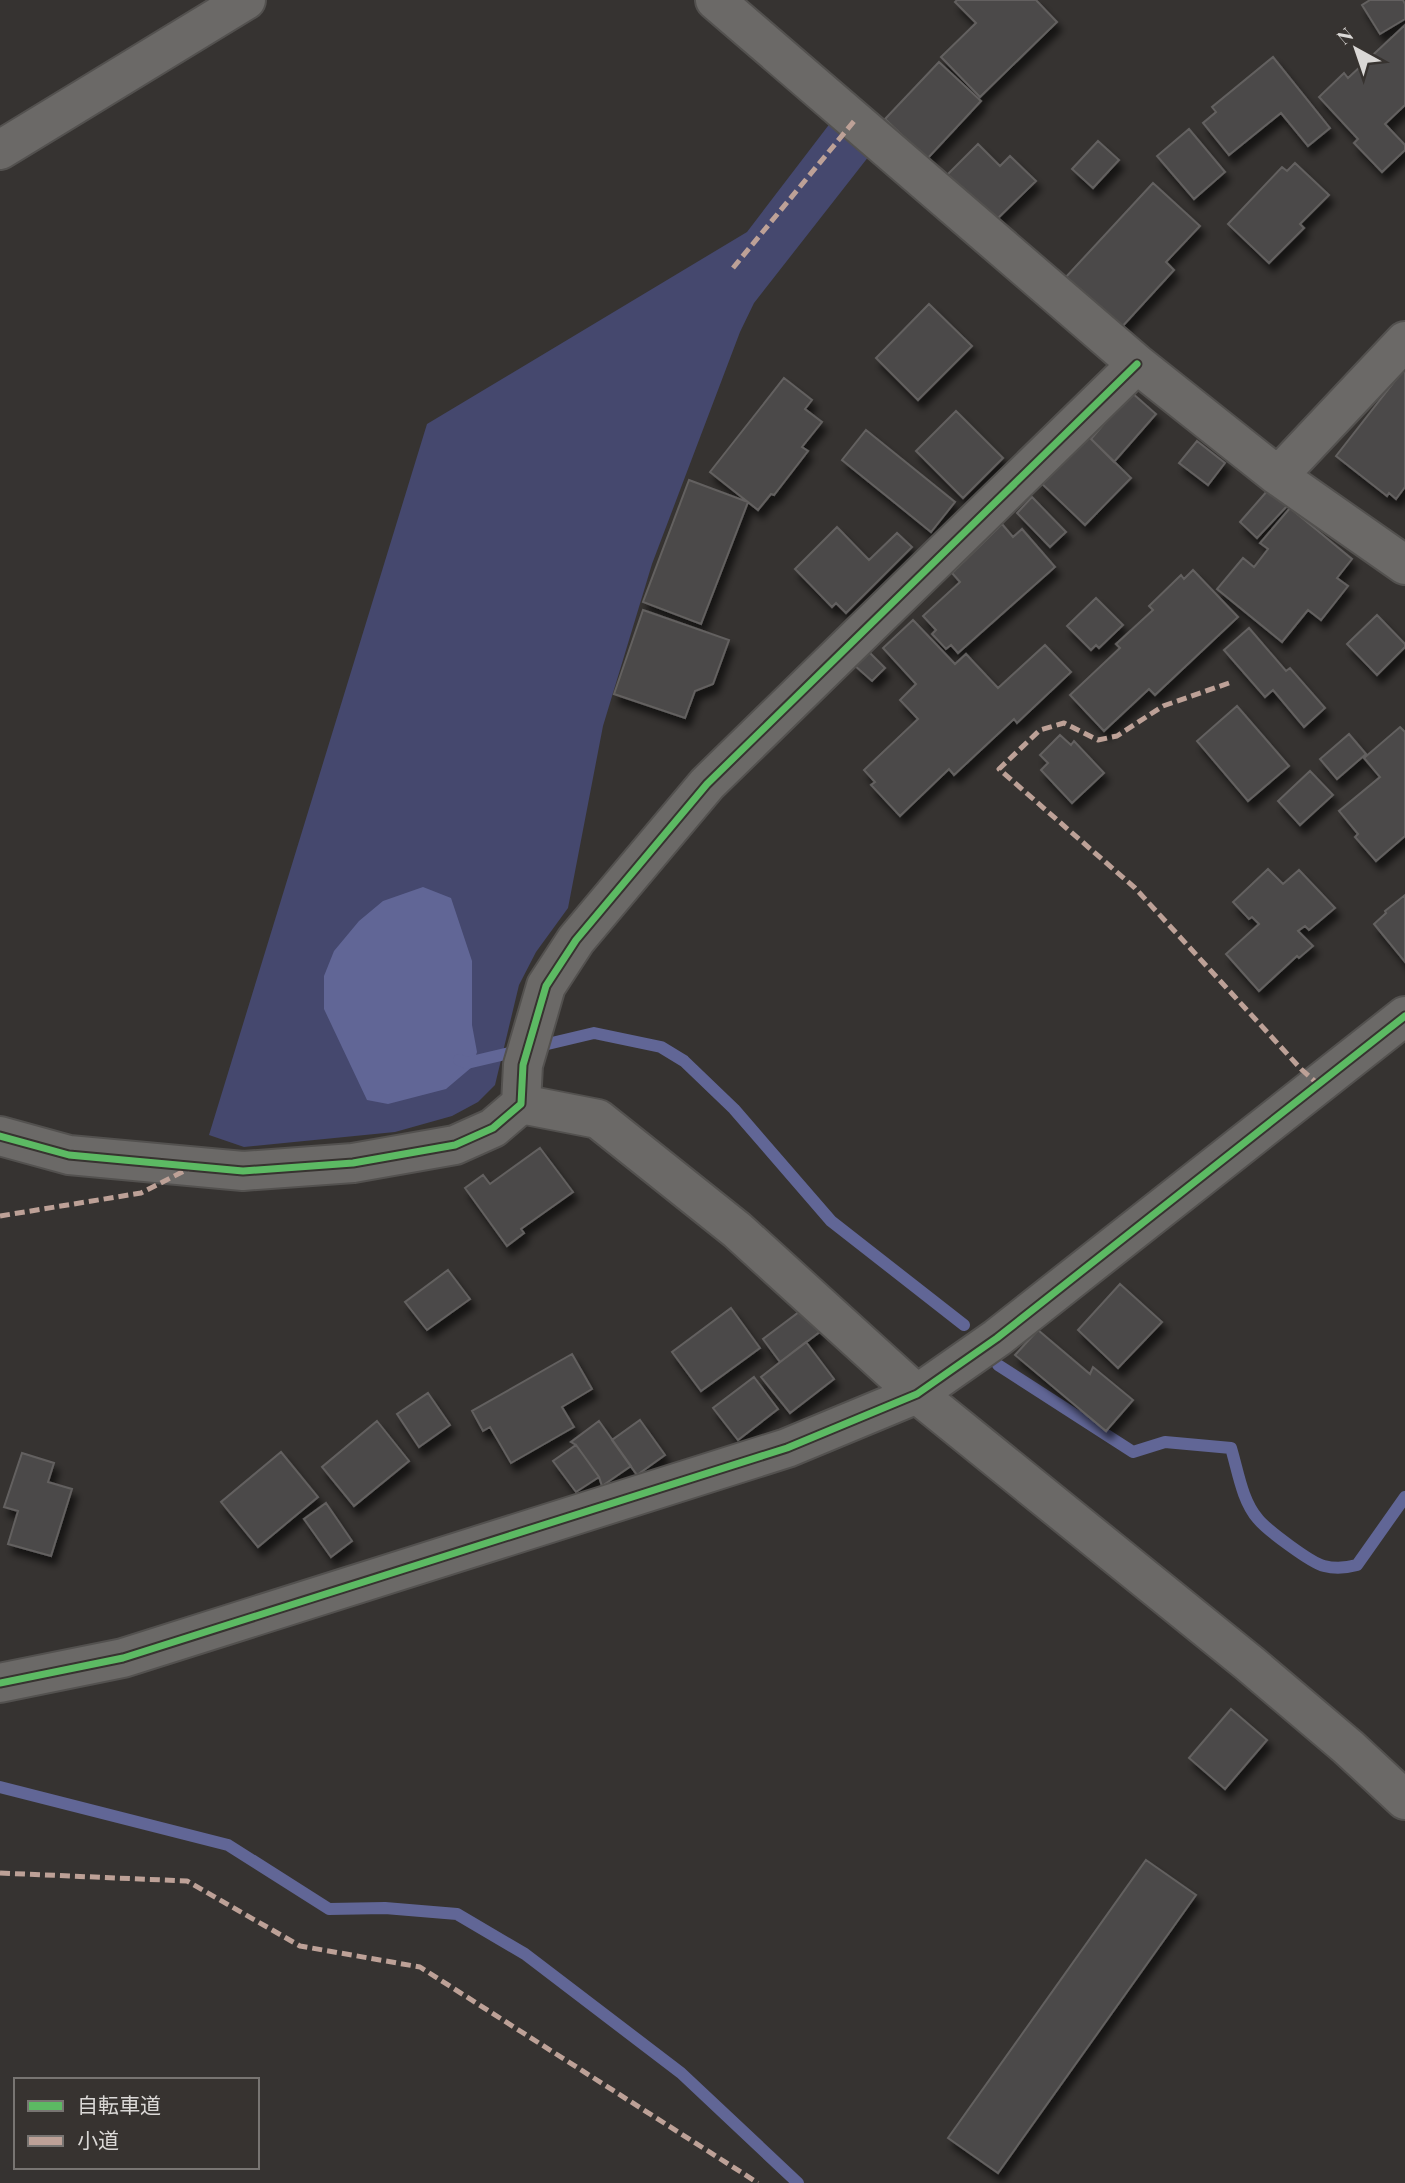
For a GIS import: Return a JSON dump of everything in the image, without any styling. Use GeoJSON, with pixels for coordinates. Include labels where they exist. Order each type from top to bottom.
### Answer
{"type":"FeatureCollection","features":[{"type":"Feature","properties":{"kind":"street"},"geometry":{"type":"LineString","coordinates":[[0,150],[246,0]]}},
{"type":"Feature","properties":{"kind":"street"},"geometry":{"type":"LineString","coordinates":[[715,0],[1138,364],[1278,476],[1405,565]]}},
{"type":"Feature","properties":{"kind":"street"},"geometry":{"type":"LineString","coordinates":[[1278,476],[1405,341]]}},
{"type":"Feature","properties":{"kind":"street"},"geometry":{"type":"LineString","coordinates":[[0,1136],[69,1154],[243,1171],[353,1163],[455,1144],[493,1128],[521,1104],[523,1065],[546,986],[576,940],[707,784],[1138,364]]}},
{"type":"Feature","properties":{"kind":"street"},"geometry":{"type":"LineString","coordinates":[[0,1683],[123,1658],[787,1448],[917,1394],[1008,1330],[1405,1016]]}},
{"type":"Feature","properties":{"kind":"street"},"geometry":{"type":"LineString","coordinates":[[521,1104],[598,1119],[737,1230],[917,1394],[1249,1663],[1348,1747],[1405,1800]]}},
{"type":"Feature","properties":{"kind":"shaded area"},"geometry":{"type":"Polygon","coordinates":[[[831,122],[869,156],[754,303],[740,332],[652,564],[603,726],[568,908],[536,952],[519,985],[495,1085],[478,1102],[452,1116],[395,1132],[244,1147],[209,1135],[427,424],[747,232],[831,122]]]}},
{"type":"Feature","properties":{"kind":"shaded area"},"geometry":{"type":"Polygon","coordinates":[[[423,887],[451,898],[472,961],[472,1025],[477,1052],[472,1067],[446,1089],[388,1104],[367,1100],[324,1009],[324,976],[334,951],[359,921],[383,901],[423,887]]]}},
{"type":"Feature","properties":{"kind":"building"},"geometry":{"type":"Polygon","coordinates":[[[1036,0],[1057,22],[980,97],[941,57],[976,23],[955,2],[1036,0]]]}},
{"type":"Feature","properties":{"kind":"building"},"geometry":{"type":"Polygon","coordinates":[[[1370,0],[1403,0],[1405,19],[1380,34],[1362,5],[1370,0]]]}},
{"type":"Feature","properties":{"kind":"building"},"geometry":{"type":"Polygon","coordinates":[[[1405,25],[1405,105],[1385,124],[1405,145],[1405,150],[1382,172],[1354,143],[1358,139],[1319,97],[1344,73],[1348,78],[1405,25]]]}},
{"type":"Feature","properties":{"kind":"building"},"geometry":{"type":"Polygon","coordinates":[[[1273,57],[1330,128],[1308,146],[1281,113],[1229,155],[1203,123],[1216,112],[1212,107],[1273,57]]]}},
{"type":"Feature","properties":{"kind":"building"},"geometry":{"type":"Polygon","coordinates":[[[939,62],[981,101],[927,159],[885,119],[939,62]]]}},
{"type":"Feature","properties":{"kind":"building"},"geometry":{"type":"Polygon","coordinates":[[[1189,129],[1225,172],[1194,199],[1157,156],[1189,129]]]}},
{"type":"Feature","properties":{"kind":"building"},"geometry":{"type":"Polygon","coordinates":[[[1098,141],[1119,160],[1093,188],[1072,169],[1098,141]]]}},
{"type":"Feature","properties":{"kind":"building"},"geometry":{"type":"Polygon","coordinates":[[[978,144],[1000,166],[1010,156],[1036,181],[994,222],[947,175],[978,144]]]}},
{"type":"Feature","properties":{"kind":"building"},"geometry":{"type":"Polygon","coordinates":[[[1295,163],[1329,195],[1300,224],[1304,228],[1269,263],[1228,224],[1282,167],[1287,171],[1295,163]]]}},
{"type":"Feature","properties":{"kind":"building"},"geometry":{"type":"Polygon","coordinates":[[[1153,183],[1200,226],[1166,262],[1174,270],[1120,329],[1065,278],[1153,183]]]}},
{"type":"Feature","properties":{"kind":"building"},"geometry":{"type":"Polygon","coordinates":[[[929,304],[972,346],[918,400],[876,358],[929,304]]]}},
{"type":"Feature","properties":{"kind":"building"},"geometry":{"type":"Polygon","coordinates":[[[1405,368],[1405,487],[1396,499],[1389,493],[1387,496],[1336,456],[1405,368]]]}},
{"type":"Feature","properties":{"kind":"building"},"geometry":{"type":"Polygon","coordinates":[[[784,378],[812,400],[805,409],[822,422],[802,447],[808,451],[774,495],[771,494],[758,510],[710,472],[784,378]]]}},
{"type":"Feature","properties":{"kind":"building"},"geometry":{"type":"Polygon","coordinates":[[[1131,392],[1156,414],[1114,462],[1091,439],[1131,392]]]}},
{"type":"Feature","properties":{"kind":"building"},"geometry":{"type":"Polygon","coordinates":[[[956,411],[1003,458],[963,498],[916,451],[956,411]]]}},
{"type":"Feature","properties":{"kind":"building"},"geometry":{"type":"Polygon","coordinates":[[[866,430],[955,502],[931,532],[842,460],[866,430]]]}},
{"type":"Feature","properties":{"kind":"building"},"geometry":{"type":"Polygon","coordinates":[[[1086,434],[1131,478],[1085,525],[1039,481],[1086,434]]]}},
{"type":"Feature","properties":{"kind":"building"},"geometry":{"type":"Polygon","coordinates":[[[1197,441],[1225,463],[1208,485],[1179,463],[1197,441]]]}},
{"type":"Feature","properties":{"kind":"building"},"geometry":{"type":"Polygon","coordinates":[[[689,480],[748,502],[701,624],[643,602],[689,480]]]}},
{"type":"Feature","properties":{"kind":"building"},"geometry":{"type":"Polygon","coordinates":[[[1268,490],[1287,506],[1257,538],[1240,522],[1268,490]]]}},
{"type":"Feature","properties":{"kind":"building"},"geometry":{"type":"Polygon","coordinates":[[[1032,497],[1066,532],[1050,547],[1017,513],[1032,497]]]}},
{"type":"Feature","properties":{"kind":"building"},"geometry":{"type":"Polygon","coordinates":[[[1290,508],[1352,559],[1337,578],[1348,586],[1321,620],[1308,610],[1282,642],[1217,589],[1243,558],[1254,567],[1268,549],[1260,543],[1290,508]]]}},
{"type":"Feature","properties":{"kind":"building"},"geometry":{"type":"Polygon","coordinates":[[[1002,524],[1013,537],[1022,529],[1055,567],[958,653],[951,645],[946,649],[932,634],[936,630],[923,616],[960,582],[952,573],[1002,524]]]}},
{"type":"Feature","properties":{"kind":"building"},"geometry":{"type":"Polygon","coordinates":[[[837,527],[869,560],[897,533],[912,547],[846,613],[836,603],[832,607],[795,569],[837,527]]]}},
{"type":"Feature","properties":{"kind":"building"},"geometry":{"type":"Polygon","coordinates":[[[1193,570],[1238,617],[1155,695],[1149,689],[1104,731],[1070,695],[1120,648],[1116,644],[1153,610],[1149,606],[1181,575],[1184,579],[1193,570]]]}},
{"type":"Feature","properties":{"kind":"building"},"geometry":{"type":"Polygon","coordinates":[[[1096,598],[1123,625],[1099,648],[1096,645],[1091,650],[1067,626],[1096,598]]]}},
{"type":"Feature","properties":{"kind":"building"},"geometry":{"type":"Polygon","coordinates":[[[643,610],[729,640],[713,684],[695,691],[685,718],[614,694],[643,610]]]}},
{"type":"Feature","properties":{"kind":"building"},"geometry":{"type":"Polygon","coordinates":[[[1377,615],[1405,647],[1377,675],[1347,644],[1377,615]]]}},
{"type":"Feature","properties":{"kind":"building"},"geometry":{"type":"Polygon","coordinates":[[[913,620],[955,664],[966,654],[998,688],[1045,645],[1071,672],[1017,723],[1014,719],[954,775],[949,769],[900,816],[871,785],[875,782],[864,770],[918,719],[900,700],[916,684],[883,648],[913,620]]]}},
{"type":"Feature","properties":{"kind":"building"},"geometry":{"type":"Polygon","coordinates":[[[1249,628],[1286,671],[1290,668],[1325,708],[1304,727],[1273,690],[1265,697],[1224,650],[1249,628]]]}},
{"type":"Feature","properties":{"kind":"building"},"geometry":{"type":"Polygon","coordinates":[[[868,651],[885,668],[872,681],[854,665],[868,651]]]}},
{"type":"Feature","properties":{"kind":"building"},"geometry":{"type":"Polygon","coordinates":[[[1237,706],[1289,766],[1248,801],[1197,741],[1237,706]]]}},
{"type":"Feature","properties":{"kind":"building"},"geometry":{"type":"Polygon","coordinates":[[[1400,727],[1405,732],[1405,836],[1376,861],[1355,837],[1358,834],[1339,811],[1380,777],[1364,758],[1400,727]]]}},
{"type":"Feature","properties":{"kind":"building"},"geometry":{"type":"Polygon","coordinates":[[[1349,734],[1366,754],[1337,779],[1320,759],[1349,734]]]}},
{"type":"Feature","properties":{"kind":"building"},"geometry":{"type":"Polygon","coordinates":[[[1060,735],[1071,745],[1074,741],[1104,773],[1072,803],[1041,770],[1048,763],[1040,755],[1060,735]]]}},
{"type":"Feature","properties":{"kind":"building"},"geometry":{"type":"Polygon","coordinates":[[[1310,771],[1333,795],[1300,825],[1278,801],[1310,771]]]}},
{"type":"Feature","properties":{"kind":"building"},"geometry":{"type":"Polygon","coordinates":[[[1268,869],[1283,884],[1299,870],[1335,908],[1309,930],[1305,926],[1298,931],[1313,946],[1299,958],[1297,956],[1259,991],[1226,954],[1259,924],[1252,917],[1249,919],[1233,902],[1268,869]]]}},
{"type":"Feature","properties":{"kind":"building"},"geometry":{"type":"Polygon","coordinates":[[[1405,895],[1405,962],[1374,924],[1405,895]]]}},
{"type":"Feature","properties":{"kind":"building"},"geometry":{"type":"Polygon","coordinates":[[[540,1148],[573,1192],[521,1229],[524,1233],[507,1246],[465,1188],[483,1175],[490,1184],[540,1148]]]}},
{"type":"Feature","properties":{"kind":"building"},"geometry":{"type":"Polygon","coordinates":[[[448,1270],[470,1299],[427,1330],[405,1302],[448,1270]]]}},
{"type":"Feature","properties":{"kind":"building"},"geometry":{"type":"Polygon","coordinates":[[[1120,1284],[1162,1322],[1118,1368],[1078,1330],[1120,1284]]]}},
{"type":"Feature","properties":{"kind":"building"},"geometry":{"type":"Polygon","coordinates":[[[731,1308],[760,1348],[701,1391],[672,1352],[731,1308]]]}},
{"type":"Feature","properties":{"kind":"building"},"geometry":{"type":"Polygon","coordinates":[[[803,1309],[821,1331],[780,1362],[763,1339],[803,1309]]]}},
{"type":"Feature","properties":{"kind":"building"},"geometry":{"type":"Polygon","coordinates":[[[1038,1330],[1090,1374],[1093,1367],[1133,1400],[1106,1431],[1015,1355],[1038,1330]]]}},
{"type":"Feature","properties":{"kind":"building"},"geometry":{"type":"Polygon","coordinates":[[[806,1342],[834,1379],[790,1413],[761,1377],[806,1342]]]}},
{"type":"Feature","properties":{"kind":"building"},"geometry":{"type":"Polygon","coordinates":[[[572,1354],[592,1389],[562,1407],[574,1427],[511,1463],[490,1427],[483,1431],[472,1411],[572,1354]]]}},
{"type":"Feature","properties":{"kind":"building"},"geometry":{"type":"Polygon","coordinates":[[[754,1377],[778,1409],[738,1440],[713,1408],[754,1377]]]}},
{"type":"Feature","properties":{"kind":"building"},"geometry":{"type":"Polygon","coordinates":[[[428,1393],[450,1425],[419,1447],[397,1414],[428,1393]]]}},
{"type":"Feature","properties":{"kind":"building"},"geometry":{"type":"Polygon","coordinates":[[[640,1420],[665,1455],[637,1475],[612,1440],[640,1420]]]}},
{"type":"Feature","properties":{"kind":"building"},"geometry":{"type":"Polygon","coordinates":[[[377,1421],[409,1461],[354,1506],[322,1467],[377,1421]]]}},
{"type":"Feature","properties":{"kind":"building"},"geometry":{"type":"Polygon","coordinates":[[[599,1421],[631,1466],[602,1486],[599,1477],[571,1442],[599,1421]]]}},
{"type":"Feature","properties":{"kind":"building"},"geometry":{"type":"Polygon","coordinates":[[[576,1445],[599,1477],[576,1492],[553,1461],[576,1445]]]}},
{"type":"Feature","properties":{"kind":"building"},"geometry":{"type":"Polygon","coordinates":[[[281,1452],[318,1497],[258,1547],[221,1502],[281,1452]]]}},
{"type":"Feature","properties":{"kind":"building"},"geometry":{"type":"Polygon","coordinates":[[[22,1453],[54,1463],[48,1482],[72,1489],[51,1556],[8,1544],[18,1511],[4,1507],[22,1453]]]}},
{"type":"Feature","properties":{"kind":"building"},"geometry":{"type":"Polygon","coordinates":[[[326,1503],[352,1541],[331,1557],[304,1519],[326,1503]]]}},
{"type":"Feature","properties":{"kind":"building"},"geometry":{"type":"Polygon","coordinates":[[[1231,1709],[1267,1740],[1225,1789],[1189,1758],[1231,1709]]]}},
{"type":"Feature","properties":{"kind":"building"},"geometry":{"type":"Polygon","coordinates":[[[1146,1860],[1196,1895],[998,2173],[948,2138],[1146,1860]]]}},
{"type":"Feature","properties":{"kind":"waterway"},"geometry":{"type":"LineString","coordinates":[[459,1060],[467,1063],[594,1033],[661,1047],[684,1061],[734,1109],[831,1221],[964,1325]]}},
{"type":"Feature","properties":{"kind":"waterway"},"geometry":{"type":"LineString","coordinates":[[998,1365],[1133,1452],[1165,1442],[1231,1448],[1244,1495],[1258,1519],[1290,1546],[1324,1566],[1341,1568],[1357,1565],[1405,1497]]}},
{"type":"Feature","properties":{"kind":"waterway"},"geometry":{"type":"LineString","coordinates":[[0,1787],[228,1845],[329,1909],[385,1908],[457,1914],[525,1954],[681,2073],[798,2183]]}},
{"type":"Feature","properties":{"kind":"marked path"},"geometry":{"type":"LineString","coordinates":[[733,268],[855,120]]}},
{"type":"Feature","properties":{"kind":"marked path"},"geometry":{"type":"LineString","coordinates":[[1229,683],[1163,706],[1117,736],[1098,740],[1064,723],[1040,730],[999,769],[1135,888],[1301,1069],[1318,1084]]}},
{"type":"Feature","properties":{"kind":"marked path"},"geometry":{"type":"LineString","coordinates":[[0,1216],[141,1193],[190,1168]]}},
{"type":"Feature","properties":{"kind":"marked path"},"geometry":{"type":"LineString","coordinates":[[0,1873],[187,1881],[300,1946],[420,1967],[758,2183]]}},
{"type":"Feature","properties":{"kind":"cycle path"},"geometry":{"type":"LineString","coordinates":[[0,1136],[69,1155],[243,1171],[353,1163],[455,1145],[493,1128],[521,1104],[523,1065],[546,986],[576,940],[707,784],[1137,364]]}},
{"type":"Feature","properties":{"kind":"cycle path"},"geometry":{"type":"LineString","coordinates":[[0,1683],[123,1658],[787,1448],[917,1394],[997,1338],[1405,1016]]}}]}
